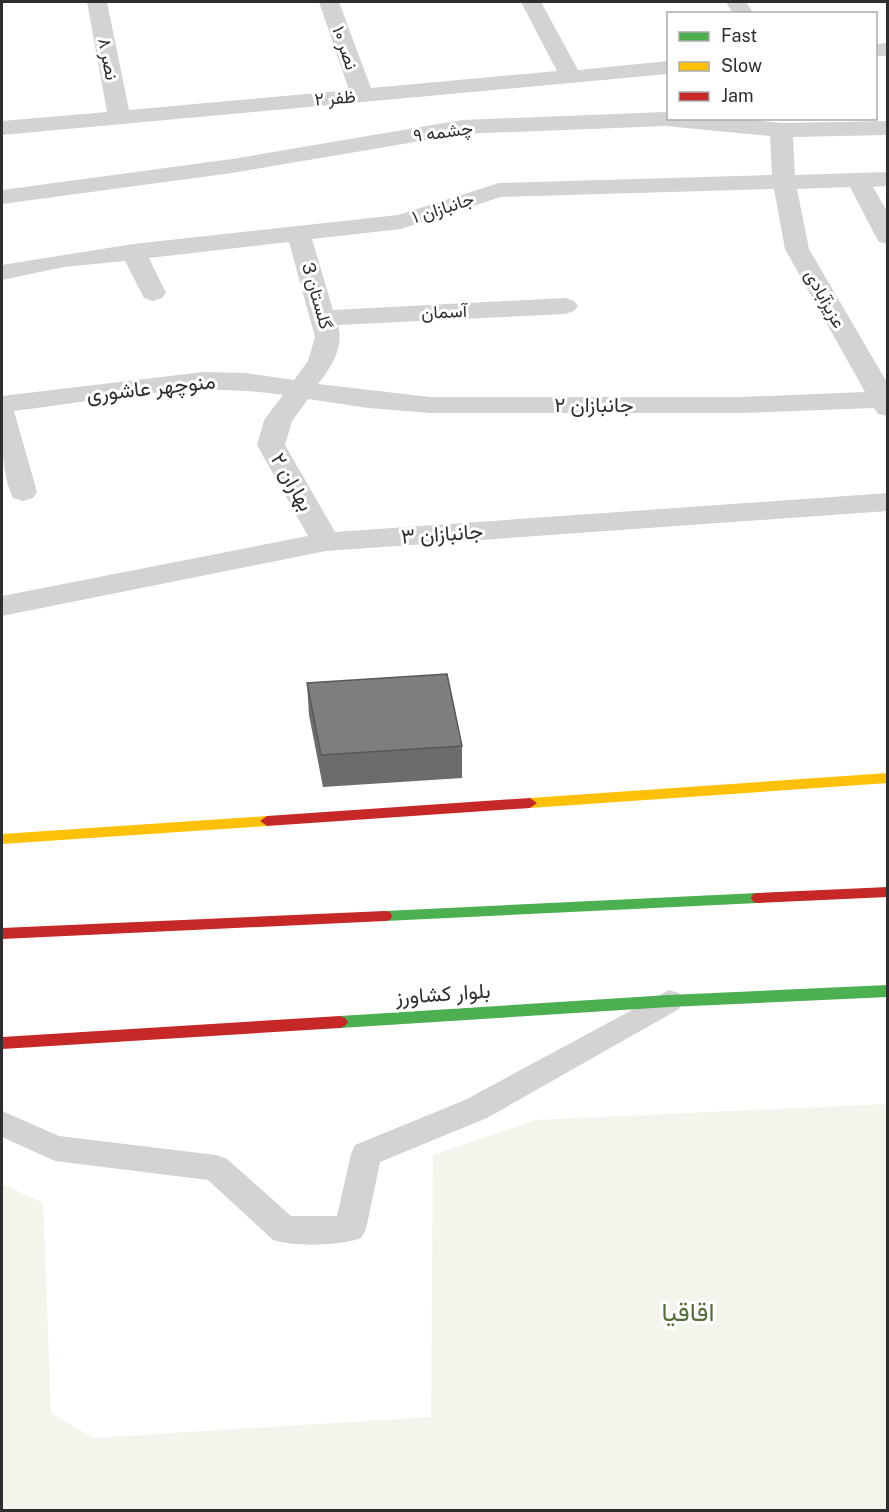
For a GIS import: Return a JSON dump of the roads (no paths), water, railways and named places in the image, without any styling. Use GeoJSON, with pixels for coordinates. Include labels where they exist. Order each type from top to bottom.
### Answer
{"type":"FeatureCollection","features":[{"type":"Feature","properties":{"kind":"main road"},"geometry":{"type":"LineString","coordinates":[[2,839],[888,778]]}},
{"type":"Feature","properties":{"kind":"main road"},"geometry":{"type":"LineString","coordinates":[[2,934],[888,892]]}},
{"type":"Feature","properties":{"kind":"main road","name":"بلوار کشاورز"},"geometry":{"type":"LineString","coordinates":[[2,1043],[669,1002],[888,991]]}},
{"type":"Feature","properties":{"kind":"street","name":"نصر ۸"},"geometry":{"type":"LineString","coordinates":[[97,2],[119,117]]}},
{"type":"Feature","properties":{"kind":"street","name":"نصر ۱۰"},"geometry":{"type":"LineString","coordinates":[[329,2],[362,95]]}},
{"type":"Feature","properties":{"kind":"street"},"geometry":{"type":"LineString","coordinates":[[531,2],[571,77]]}},
{"type":"Feature","properties":{"kind":"street","name":"ظفر ۲"},"geometry":{"type":"LineString","coordinates":[[2,128],[667,68]]}},
{"type":"Feature","properties":{"kind":"street","name":"چشمه ۹"},"geometry":{"type":"LineString","coordinates":[[2,197],[232,166],[462,128],[667,119]]}},
{"type":"Feature","properties":{"kind":"street","name":"چشمه ۹"},"geometry":{"type":"LineString","coordinates":[[676,120],[782,130],[888,128]]}},
{"type":"Feature","properties":{"kind":"street","name":"عزیزآبادی"},"geometry":{"type":"LineString","coordinates":[[782,130],[784,182],[797,249],[885,402]]}},
{"type":"Feature","properties":{"kind":"street","name":"جانبازان ۱"},"geometry":{"type":"LineString","coordinates":[[2,272],[64,260],[133,251],[401,222],[499,190],[888,179]]}},
{"type":"Feature","properties":{"kind":"street"},"geometry":{"type":"LineString","coordinates":[[858,180],[888,237]]}},
{"type":"Feature","properties":{"kind":"street","name":"گلستان 3"},"geometry":{"type":"LineString","coordinates":[[298,232],[328,338],[321,362],[300,390]]}},
{"type":"Feature","properties":{"kind":"street"},"geometry":{"type":"LineString","coordinates":[[133,251],[153,293]]}},
{"type":"Feature","properties":{"kind":"street","name":"آسمان"},"geometry":{"type":"LineString","coordinates":[[323,318],[565,306]]}},
{"type":"Feature","properties":{"kind":"street","name":"منوچهر عاشوری"},"geometry":{"type":"LineString","coordinates":[[2,404],[203,380],[245,381],[300,390]]}},
{"type":"Feature","properties":{"kind":"street","name":"جانبازان ۲"},"geometry":{"type":"LineString","coordinates":[[300,390],[368,400],[430,405],[742,405],[885,402]]}},
{"type":"Feature","properties":{"kind":"street","name":"بهاران ۲"},"geometry":{"type":"LineString","coordinates":[[300,390],[278,420],[271,445],[326,542]]}},
{"type":"Feature","properties":{"kind":"street"},"geometry":{"type":"LineString","coordinates":[[2,413],[23,492]]}},
{"type":"Feature","properties":{"kind":"street","name":"جانبازان ۳"},"geometry":{"type":"LineString","coordinates":[[2,606],[326,542],[888,502]]}},
{"type":"Feature","properties":{"kind":"lane"},"geometry":{"type":"LineString","coordinates":[[2,1123],[55,1148],[216,1168],[284,1230],[350,1229],[366,1154],[476,1109],[669,1002]]}},
{"type":"Feature","properties":{"kind":"park label","name":"اقاقیا"},"geometry":{"type":"Point","coordinates":[688,1312]}}]}
